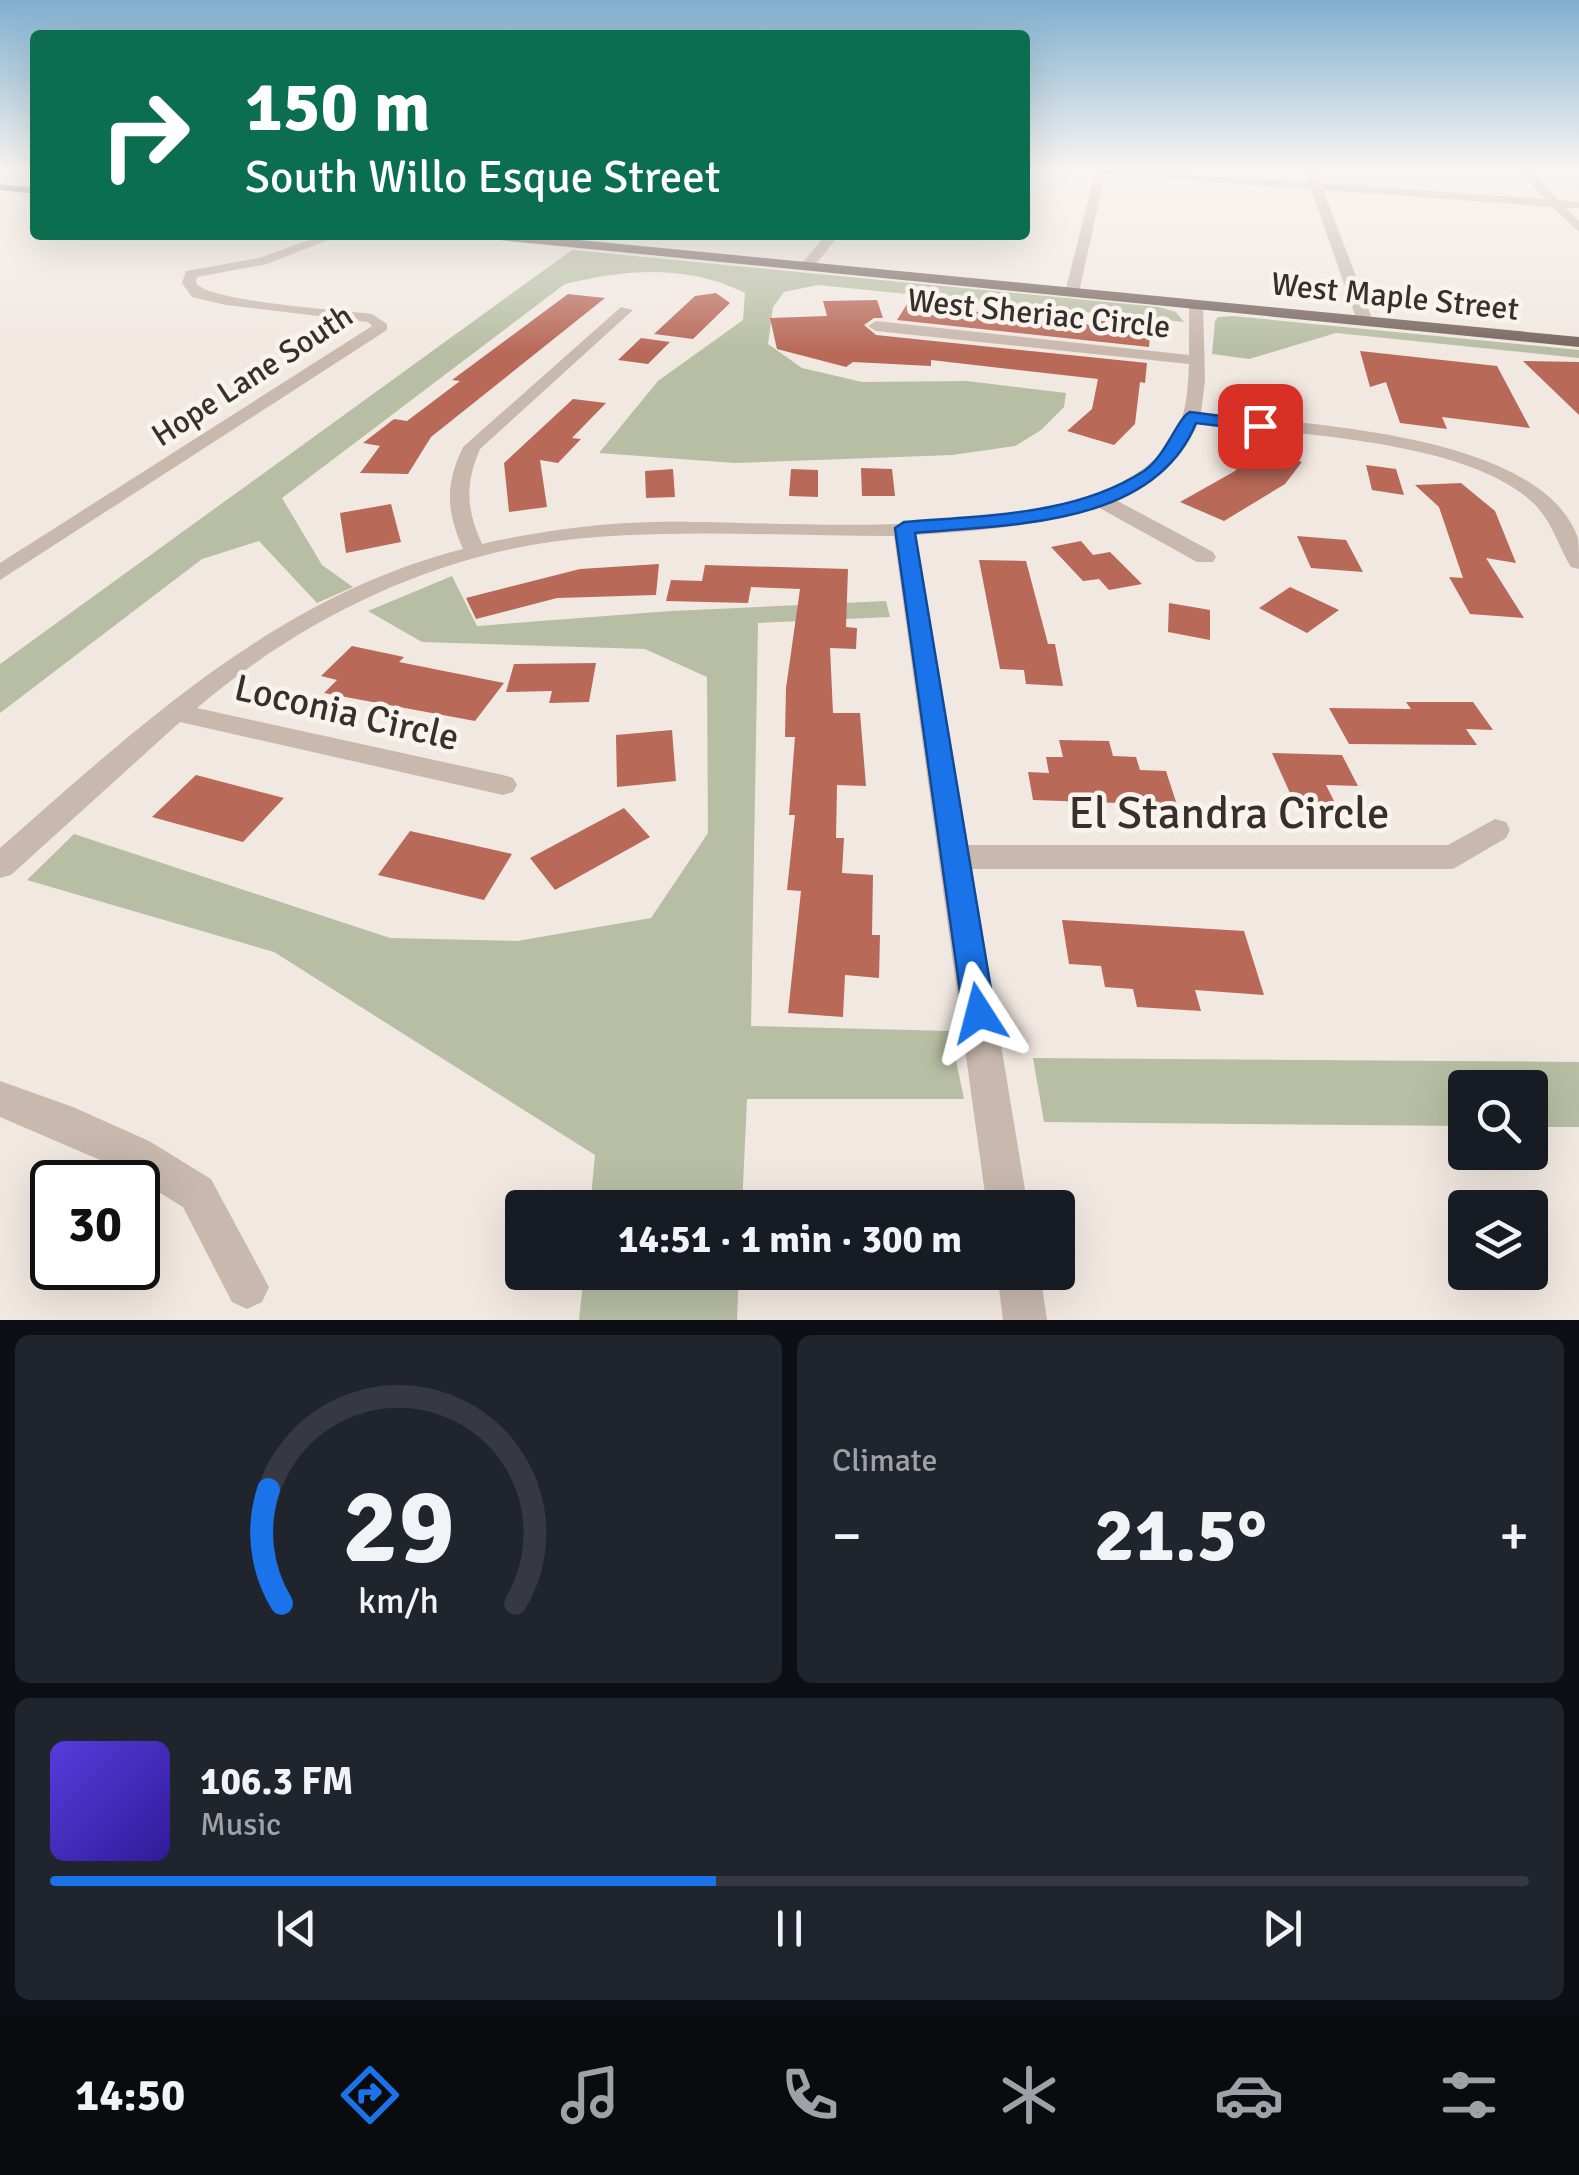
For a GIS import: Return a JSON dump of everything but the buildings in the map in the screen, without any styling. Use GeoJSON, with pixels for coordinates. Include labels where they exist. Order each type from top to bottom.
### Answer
{"type":"FeatureCollection","features":[{"type":"Feature","properties":{"kind":"main road","name":"West Maple Street"},"geometry":{"type":"LineString","coordinates":[[586,240],[807,266],[1579,342]]}},
{"type":"Feature","properties":{"kind":"street"},"geometry":{"type":"LineString","coordinates":[[1072,292],[1087,230]]}},
{"type":"Feature","properties":{"kind":"street"},"geometry":{"type":"LineString","coordinates":[[1332,230],[1365,321]]}},
{"type":"Feature","properties":{"kind":"street","name":"Hope Lane South"},"geometry":{"type":"LineString","coordinates":[[0,573],[382,327],[372,318],[226,301],[197,294],[189,283],[191,274],[262,261],[321,240]]}},
{"type":"Feature","properties":{"kind":"street"},"geometry":{"type":"LineString","coordinates":[[807,266],[828,240]]}},
{"type":"Feature","properties":{"kind":"street"},"geometry":{"type":"LineString","coordinates":[[0,866],[209,683],[310,617],[414,570],[476,553],[596,530],[904,528],[1026,517],[1101,500],[1152,473],[1177,449],[1190,417],[1196,304]]}},
{"type":"Feature","properties":{"kind":"street"},"geometry":{"type":"LineString","coordinates":[[476,553],[457,512],[457,478],[472,447],[626,310]]}},
{"type":"Feature","properties":{"kind":"street","name":"West Sheriac Circle"},"geometry":{"type":"LineString","coordinates":[[876,326],[1195,360]]}},
{"type":"Feature","properties":{"kind":"street"},"geometry":{"type":"LineString","coordinates":[[1190,417],[1400,444],[1482,464],[1538,496],[1562,528],[1579,562]]}},
{"type":"Feature","properties":{"kind":"street"},"geometry":{"type":"LineString","coordinates":[[1482,464],[1507,448]]}},
{"type":"Feature","properties":{"kind":"street"},"geometry":{"type":"LineString","coordinates":[[1101,500],[1205,558]]}},
{"type":"Feature","properties":{"kind":"street"},"geometry":{"type":"LineString","coordinates":[[904,528],[1005,1190]]}},
{"type":"Feature","properties":{"kind":"street","name":"Loconia Circle"},"geometry":{"type":"LineString","coordinates":[[176,712],[503,786]]}},
{"type":"Feature","properties":{"kind":"street","name":"El Standra Circle"},"geometry":{"type":"LineString","coordinates":[[956,858],[1453,857],[1495,830]]}},
{"type":"Feature","properties":{"kind":"street"},"geometry":{"type":"LineString","coordinates":[[0,1099],[59,1120],[135,1155],[197,1193],[247,1287]]}},
{"type":"Feature","properties":{"kind":"street"},"geometry":{"type":"LineString","coordinates":[[1021,1290],[1025,1320]]}},
{"type":"Feature","properties":{"kind":"green space"},"geometry":{"type":"Polygon","coordinates":[[[572,250],[1159,307],[1176,312],[1184,322],[818,285],[784,292],[773,307],[768,344],[802,368],[862,382],[967,381],[1066,393],[1064,407],[1041,430],[1015,446],[952,455],[735,463],[599,453],[658,381],[743,320],[745,293],[679,273],[611,275],[565,284],[282,498],[322,565],[353,587],[317,603],[259,541],[202,559],[0,713],[0,664],[572,250]]]}},
{"type":"Feature","properties":{"kind":"green space"},"geometry":{"type":"Polygon","coordinates":[[[1218,317],[1579,350],[1579,358],[1336,333],[1249,359],[1212,354],[1215,321],[1218,317]]]}},
{"type":"Feature","properties":{"kind":"green space"},"geometry":{"type":"Polygon","coordinates":[[[452,576],[477,626],[671,611],[886,601],[890,617],[758,623],[751,1026],[950,1031],[964,1099],[747,1099],[743,1190],[592,1190],[595,1155],[274,952],[27,880],[74,834],[390,938],[517,941],[651,918],[708,833],[707,677],[645,649],[422,642],[368,611],[452,576]]]}},
{"type":"Feature","properties":{"kind":"green space"},"geometry":{"type":"Polygon","coordinates":[[[1033,1058],[1579,1062],[1579,1127],[1548,1127],[1548,1070],[1448,1070],[1448,1126],[1044,1122],[1033,1058]]]}},
{"type":"Feature","properties":{"kind":"green space"},"geometry":{"type":"Polygon","coordinates":[[[582,1290],[738,1290],[737,1320],[579,1320],[582,1290]]]}},
{"type":"Feature","properties":{"kind":"route"},"geometry":{"type":"LineString","coordinates":[[979,1013],[904,528],[1026,517],[1101,500],[1152,473],[1177,449],[1190,417],[1260,426]]}}]}
